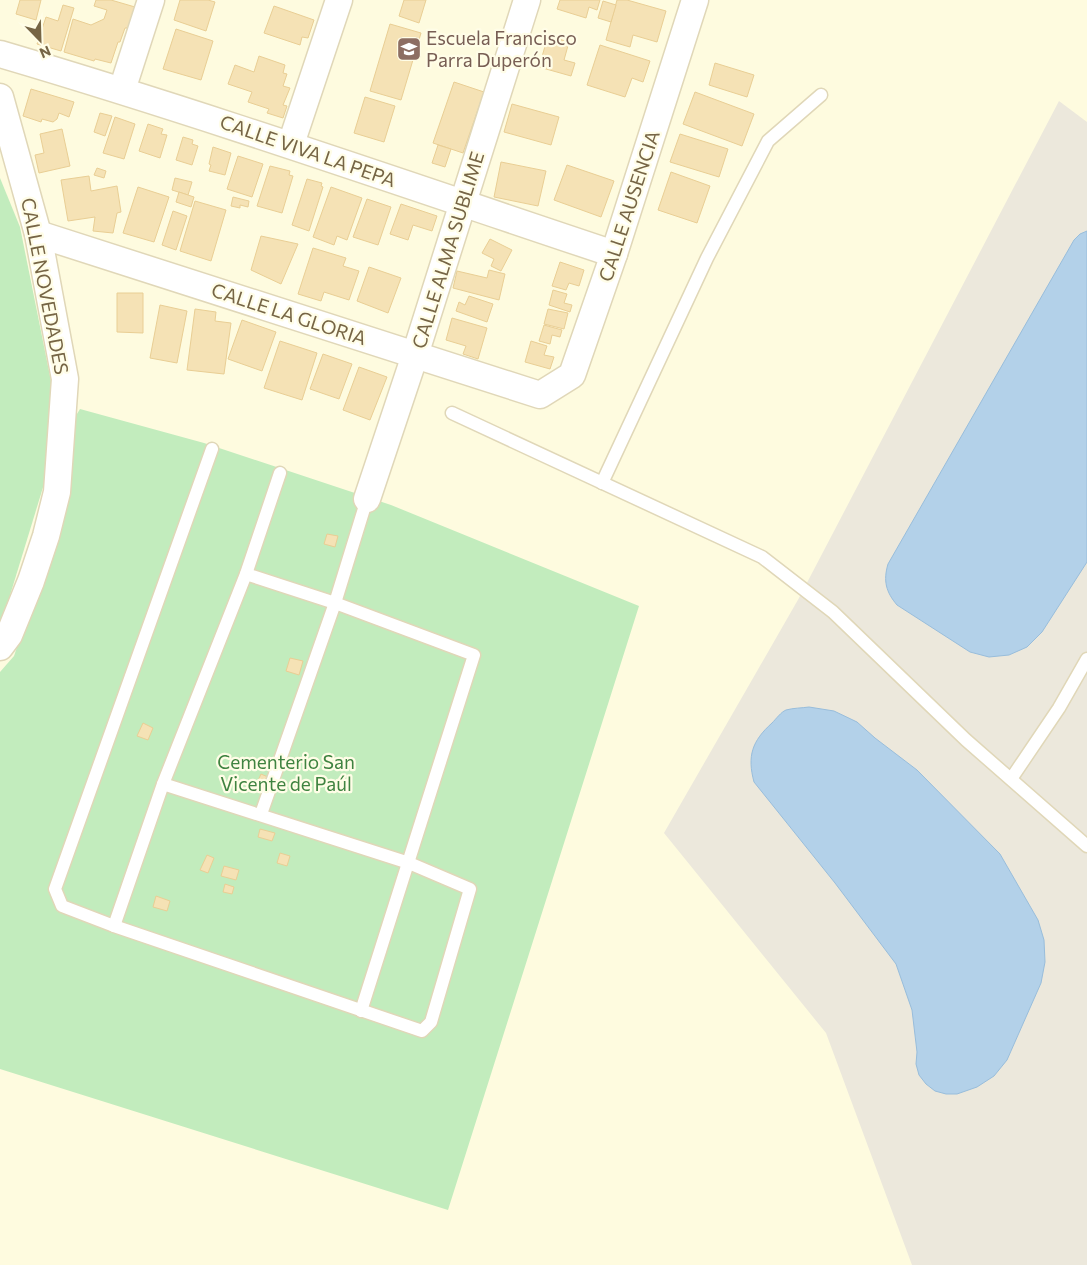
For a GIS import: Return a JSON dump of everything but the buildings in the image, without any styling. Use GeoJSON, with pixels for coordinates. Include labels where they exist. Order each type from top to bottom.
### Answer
{"type":"FeatureCollection","features":[{"type":"Feature","properties":{"kind":"street"},"geometry":{"type":"LineString","coordinates":[[122,90],[151,0]]}},
{"type":"Feature","properties":{"kind":"street"},"geometry":{"type":"LineString","coordinates":[[291,144],[339,0]]}},
{"type":"Feature","properties":{"kind":"street","name":"CALLE ALMA SUBLIME"},"geometry":{"type":"LineString","coordinates":[[367,498],[415,355],[527,0]]}},
{"type":"Feature","properties":{"kind":"street","name":"CALLE AUSENCIA"},"geometry":{"type":"LineString","coordinates":[[540,395],[572,375],[614,254],[695,0]]}},
{"type":"Feature","properties":{"kind":"street","name":"CALLE VIVA LA PEPA"},"geometry":{"type":"LineString","coordinates":[[0,54],[122,90],[291,144],[614,254]]}},
{"type":"Feature","properties":{"kind":"street","name":"CALLE NOVEDADES"},"geometry":{"type":"LineString","coordinates":[[0,97],[38,234],[65,379],[58,492],[46,536],[30,581],[9,635],[0,647]]}},
{"type":"Feature","properties":{"kind":"street","name":"CALLE LA GLORIA"},"geometry":{"type":"LineString","coordinates":[[38,234],[540,395]]}},
{"type":"Feature","properties":{"kind":"lane"},"geometry":{"type":"LineString","coordinates":[[602,483],[707,258],[768,141],[821,95]]}},
{"type":"Feature","properties":{"kind":"lane"},"geometry":{"type":"LineString","coordinates":[[452,413],[762,557],[833,612],[966,740],[1087,846]]}},
{"type":"Feature","properties":{"kind":"lane"},"geometry":{"type":"LineString","coordinates":[[163,784],[409,863],[470,889],[431,1022],[422,1031],[114,926],[62,906],[55,889],[212,449]]}},
{"type":"Feature","properties":{"kind":"lane"},"geometry":{"type":"LineString","coordinates":[[114,926],[163,784],[246,574],[280,473]]}},
{"type":"Feature","properties":{"kind":"lane"},"geometry":{"type":"LineString","coordinates":[[261,814],[335,604],[367,498]]}},
{"type":"Feature","properties":{"kind":"lane"},"geometry":{"type":"LineString","coordinates":[[246,574],[335,604],[474,655],[361,1010]]}},
{"type":"Feature","properties":{"kind":"lane"},"geometry":{"type":"LineString","coordinates":[[1011,779],[1059,708],[1087,659]]}},
{"type":"Feature","properties":{"kind":"shaded area"},"geometry":{"type":"Polygon","coordinates":[[[1059,101],[1087,122],[1087,1265],[912,1265],[826,1033],[664,833],[799,598],[1059,101]]]}},
{"type":"Feature","properties":{"kind":"green space"},"geometry":{"type":"Polygon","coordinates":[[[0,178],[20,227],[51,381],[48,471],[4,615],[0,621],[0,178]]]}},
{"type":"Feature","properties":{"kind":"green space","name":"Cementerio San Vicente de Paúl"},"geometry":{"type":"Polygon","coordinates":[[[80,409],[204,443],[391,505],[639,606],[448,1210],[0,1069],[0,672],[14,656],[68,496],[72,422],[80,409]]]}},
{"type":"Feature","properties":{"kind":"water"},"geometry":{"type":"Polygon","coordinates":[[[1087,231],[1087,562],[1042,632],[1027,647],[1009,655],[989,657],[970,652],[897,605],[890,596],[886,586],[886,570],[1074,240],[1080,234],[1087,231]]]}},
{"type":"Feature","properties":{"kind":"water"},"geometry":{"type":"Polygon","coordinates":[[[809,707],[834,711],[857,722],[917,770],[1000,854],[1038,920],[1044,940],[1045,962],[1041,983],[1007,1060],[994,1076],[977,1087],[957,1094],[946,1094],[935,1091],[919,1075],[916,1064],[917,1052],[912,1010],[896,964],[835,883],[754,782],[751,757],[760,736],[784,711],[809,707]]]}},
{"type":"Feature","properties":{"kind":"place","name":"Escuela Francisco Parra Duperón"},"geometry":{"type":"Point","coordinates":[409,49]}}]}
